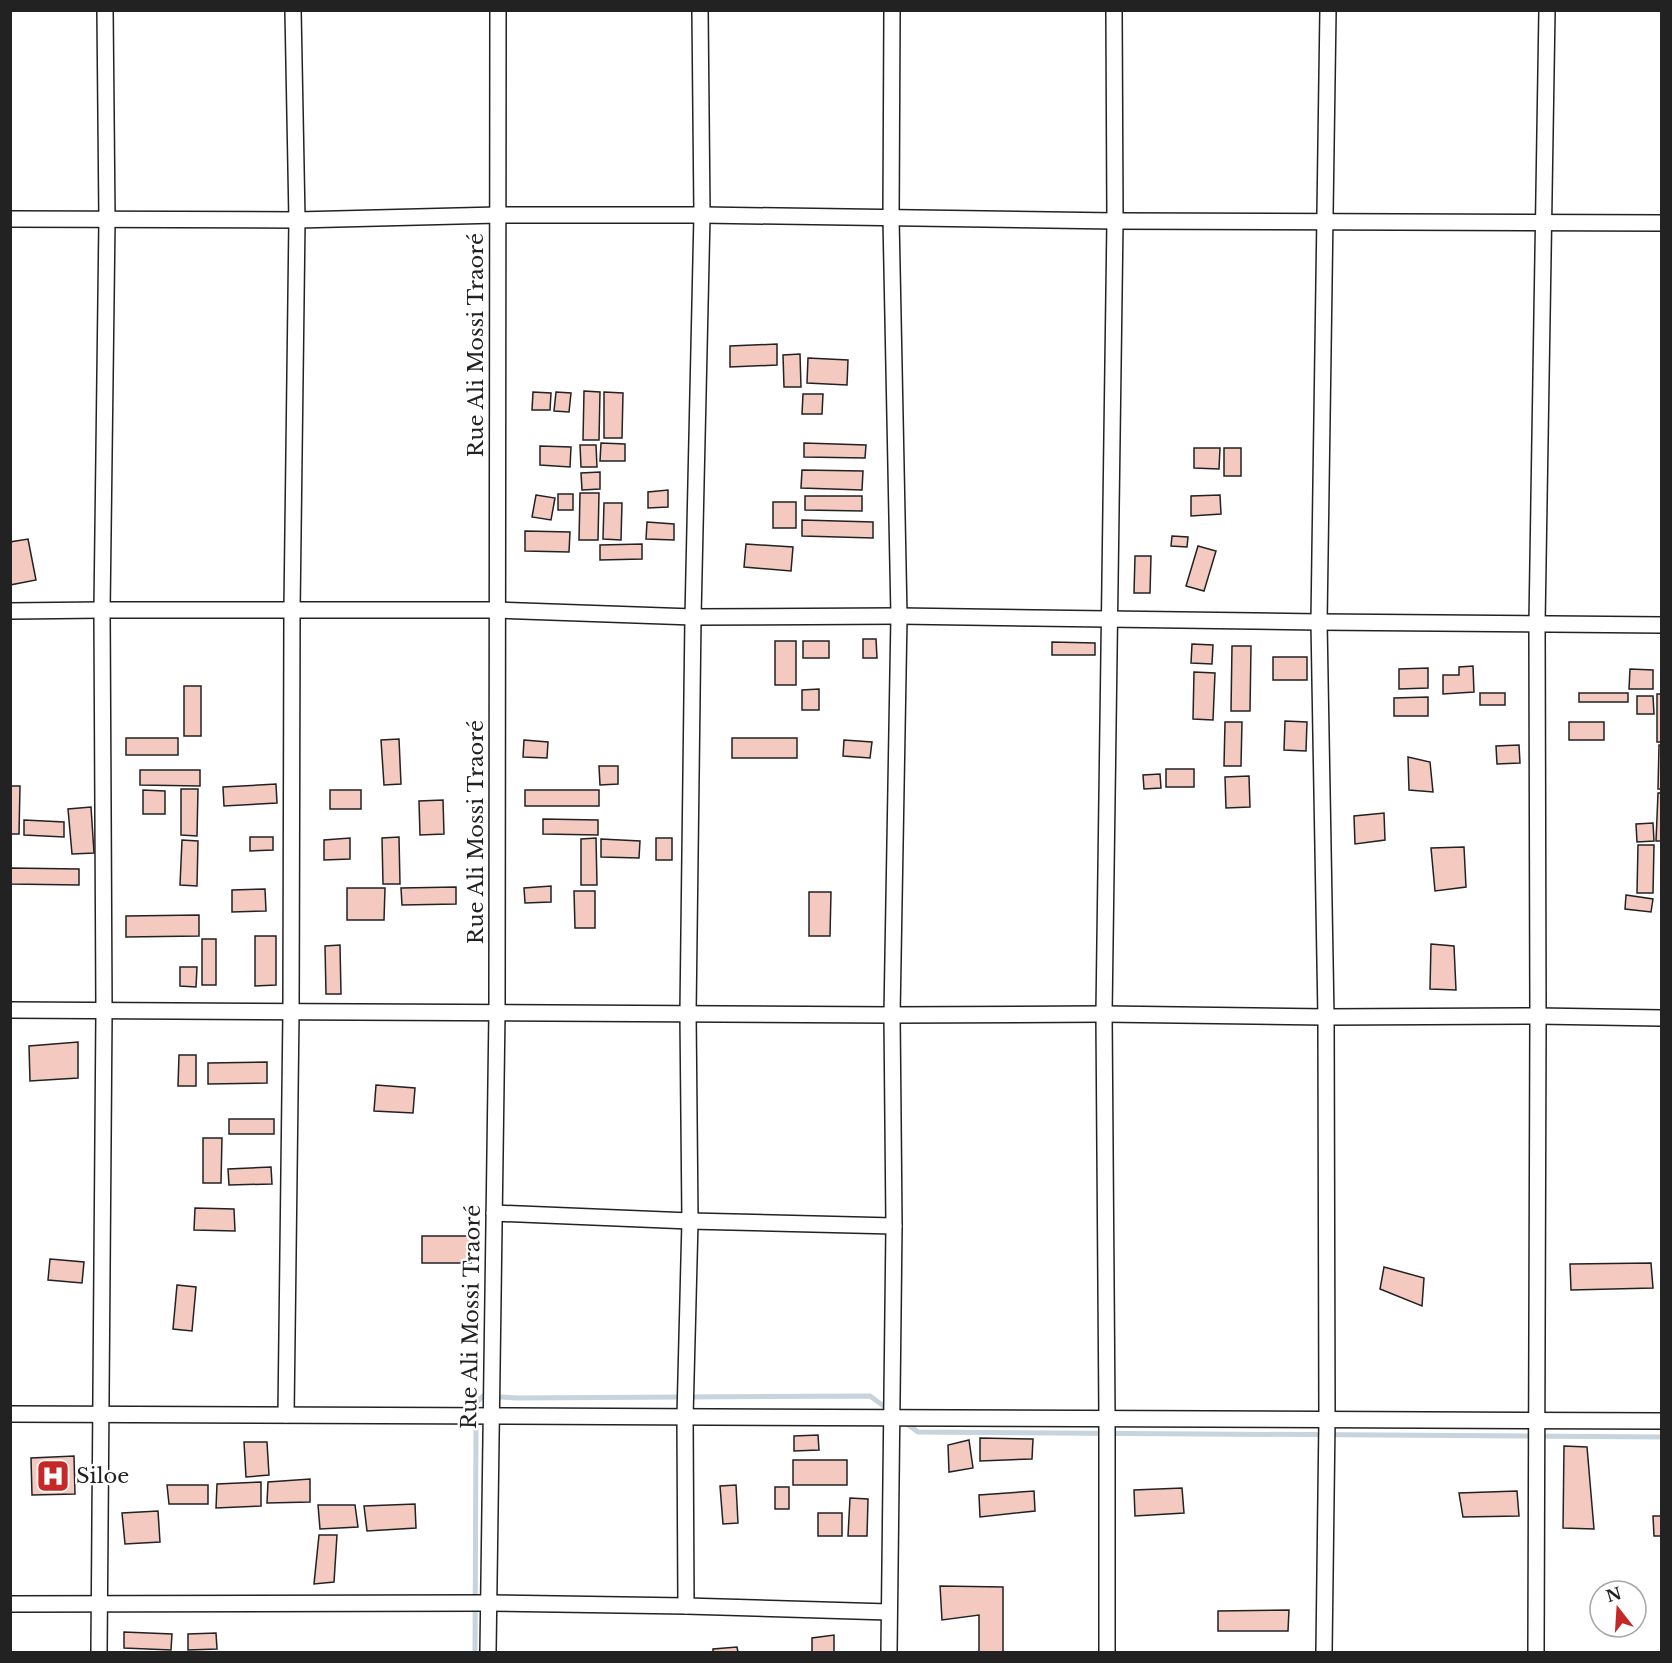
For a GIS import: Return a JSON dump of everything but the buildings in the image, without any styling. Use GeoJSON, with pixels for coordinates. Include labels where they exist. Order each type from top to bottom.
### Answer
{"type":"FeatureCollection","features":[{"type":"Feature","properties":{"kind":"street"},"geometry":{"type":"LineString","coordinates":[[99,1653],[104,1011],[102,610],[106,220],[105,10]]}},
{"type":"Feature","properties":{"kind":"street"},"geometry":{"type":"LineString","coordinates":[[286,1415],[297,220],[293,10]]}},
{"type":"Feature","properties":{"kind":"street","name":"Rue Ali Mossi Traoré"},"geometry":{"type":"LineString","coordinates":[[488,1653],[497,1012],[498,10]]}},
{"type":"Feature","properties":{"kind":"street"},"geometry":{"type":"LineString","coordinates":[[686,1606],[684,1417],[690,1221],[688,1014],[693,617],[702,215],[700,10]]}},
{"type":"Feature","properties":{"kind":"street"},"geometry":{"type":"LineString","coordinates":[[889,1653],[894,1226],[892,1015],[900,616],[891,218],[892,10]]}},
{"type":"Feature","properties":{"kind":"street"},"geometry":{"type":"LineString","coordinates":[[1107,1653],[1104,1014],[1115,221],[1114,10]]}},
{"type":"Feature","properties":{"kind":"street"},"geometry":{"type":"LineString","coordinates":[[1324,1653],[1327,1419],[1326,1017],[1319,622],[1328,10]]}},
{"type":"Feature","properties":{"kind":"street"},"geometry":{"type":"LineString","coordinates":[[1536,1653],[1537,623],[1547,10]]}},
{"type":"Feature","properties":{"kind":"street"},"geometry":{"type":"LineString","coordinates":[[10,219],[297,220],[498,215],[702,215],[1115,221],[1662,223]]}},
{"type":"Feature","properties":{"kind":"street"},"geometry":{"type":"LineString","coordinates":[[10,611],[496,610],[693,617],[900,616],[1662,625]]}},
{"type":"Feature","properties":{"kind":"street"},"geometry":{"type":"LineString","coordinates":[[10,1010],[1662,1018]]}},
{"type":"Feature","properties":{"kind":"street"},"geometry":{"type":"LineString","coordinates":[[494,1213],[894,1226]]}},
{"type":"Feature","properties":{"kind":"street"},"geometry":{"type":"LineString","coordinates":[[10,1414],[1662,1421]]}},
{"type":"Feature","properties":{"kind":"street"},"geometry":{"type":"LineString","coordinates":[[10,1604],[488,1603],[889,1612]]}},
{"type":"Feature","properties":{"kind":"waterway"},"geometry":{"type":"LineString","coordinates":[[475,1652],[476,1430],[474,1405],[483,1396],[518,1398],[870,1396],[889,1410]]}},
{"type":"Feature","properties":{"kind":"waterway"},"geometry":{"type":"LineString","coordinates":[[903,1421],[918,1432],[1662,1437]]}},
{"type":"Feature","properties":{"kind":"place","name":"Siloe"},"geometry":{"type":"Point","coordinates":[53,1476]}}]}
